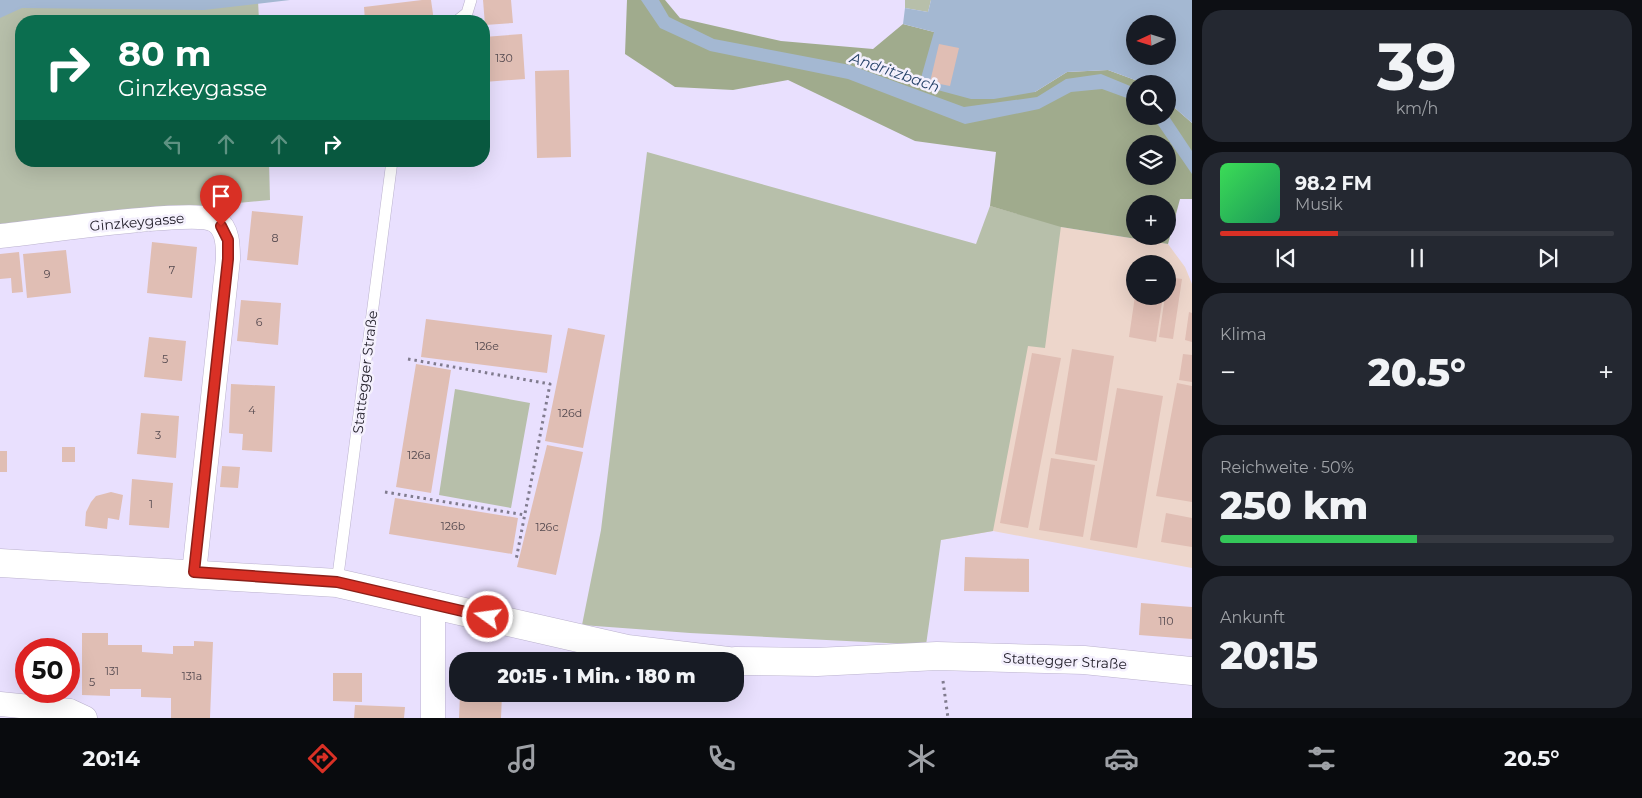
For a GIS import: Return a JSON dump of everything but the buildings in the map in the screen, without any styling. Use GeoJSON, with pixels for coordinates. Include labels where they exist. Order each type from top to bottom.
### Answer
{"type":"FeatureCollection","features":[{"type":"Feature","properties":{"kind":"main road"},"geometry":{"type":"LineString","coordinates":[[0,563],[194,572],[337,582],[627,649],[652,652]]}},
{"type":"Feature","properties":{"kind":"main road","name":"Stattegger Straße"},"geometry":{"type":"LineString","coordinates":[[744,661],[817,662],[937,656],[1084,660],[1192,671]]}},
{"type":"Feature","properties":{"kind":"street","name":"Ginzkeygasse"},"geometry":{"type":"LineString","coordinates":[[0,236],[148,219],[206,218],[215,220],[221,226],[228,240],[228,259],[194,572]]}},
{"type":"Feature","properties":{"kind":"street"},"geometry":{"type":"LineString","coordinates":[[433,603],[433,718]]}},
{"type":"Feature","properties":{"kind":"street"},"geometry":{"type":"LineString","coordinates":[[0,704],[70,711],[85,718]]}},
{"type":"Feature","properties":{"kind":"lane"},"geometry":{"type":"LineString","coordinates":[[464,15],[471,0]]}},
{"type":"Feature","properties":{"kind":"lane","name":"Stattegger Straße"},"geometry":{"type":"LineString","coordinates":[[337,582],[391,167]]}},
{"type":"Feature","properties":{"kind":"path"},"geometry":{"type":"LineString","coordinates":[[408,359],[550,384],[516,560]]}},
{"type":"Feature","properties":{"kind":"path"},"geometry":{"type":"LineString","coordinates":[[385,492],[524,515]]}},
{"type":"Feature","properties":{"kind":"path"},"geometry":{"type":"LineString","coordinates":[[937,656],[948,718]]}},
{"type":"Feature","properties":{"kind":"shaded area"},"geometry":{"type":"Polygon","coordinates":[[[990,206],[1061,227],[1126,237],[1126,245],[1169,245],[1185,267],[1192,284],[1192,568],[993,531],[941,540],[990,206]]]}},
{"type":"Feature","properties":{"kind":"green space"},"geometry":{"type":"Polygon","coordinates":[[[0,0],[258,0],[259,15],[15,15],[15,167],[269,167],[270,200],[0,226],[0,0]]]}},
{"type":"Feature","properties":{"kind":"green space"},"geometry":{"type":"Polygon","coordinates":[[[627,0],[665,0],[680,18],[781,41],[873,49],[903,24],[934,32],[1035,92],[1067,72],[1108,70],[1126,77],[1126,125],[1176,125],[1176,109],[1192,123],[1192,199],[1180,199],[1176,214],[1176,195],[1126,195],[1126,237],[1061,227],[990,206],[996,152],[915,141],[788,80],[733,90],[675,87],[625,54],[627,0]]]}},
{"type":"Feature","properties":{"kind":"green space"},"geometry":{"type":"Polygon","coordinates":[[[905,0],[931,0],[928,12],[905,8],[905,0]]]}},
{"type":"Feature","properties":{"kind":"green space"},"geometry":{"type":"Polygon","coordinates":[[[647,152],[976,244],[990,206],[1061,226],[1045,348],[1028,346],[993,531],[941,540],[926,645],[690,633],[582,625],[601,530],[647,152]]]}},
{"type":"Feature","properties":{"kind":"green space"},"geometry":{"type":"Polygon","coordinates":[[[455,389],[530,403],[511,508],[439,495],[455,389]]]}},
{"type":"Feature","properties":{"kind":"water"},"geometry":{"type":"Polygon","coordinates":[[[0,0],[290,0],[204,10],[22,8],[0,18],[0,0]]]}},
{"type":"Feature","properties":{"kind":"water"},"geometry":{"type":"Polygon","coordinates":[[[641,0],[659,0],[669,17],[714,39],[850,65],[964,107],[1037,97],[1066,79],[1101,74],[1126,84],[1126,98],[1102,89],[1071,92],[1039,109],[965,124],[848,79],[710,51],[660,28],[641,0]]]}},
{"type":"Feature","properties":{"kind":"water"},"geometry":{"type":"Polygon","coordinates":[[[931,0],[1192,0],[1192,123],[1176,109],[1176,75],[1126,75],[1126,77],[1108,70],[1067,72],[1035,92],[994,99],[971,99],[919,85],[934,32],[903,24],[905,8],[928,12],[931,0]]]}},
{"type":"Feature","properties":{"kind":"water"},"geometry":{"type":"Polygon","coordinates":[[[1158,125],[1175,125],[1192,151],[1192,174],[1176,151],[1176,135],[1165,135],[1158,125]]]}},
{"type":"Feature","properties":{"kind":"route"},"geometry":{"type":"LineString","coordinates":[[221,226],[228,240],[228,259],[194,572],[337,582],[488,617]]}},
{"type":"Feature","properties":{"kind":"water label","name":"Andritzbach"},"geometry":{"type":"Point","coordinates":[895,72]}}]}
